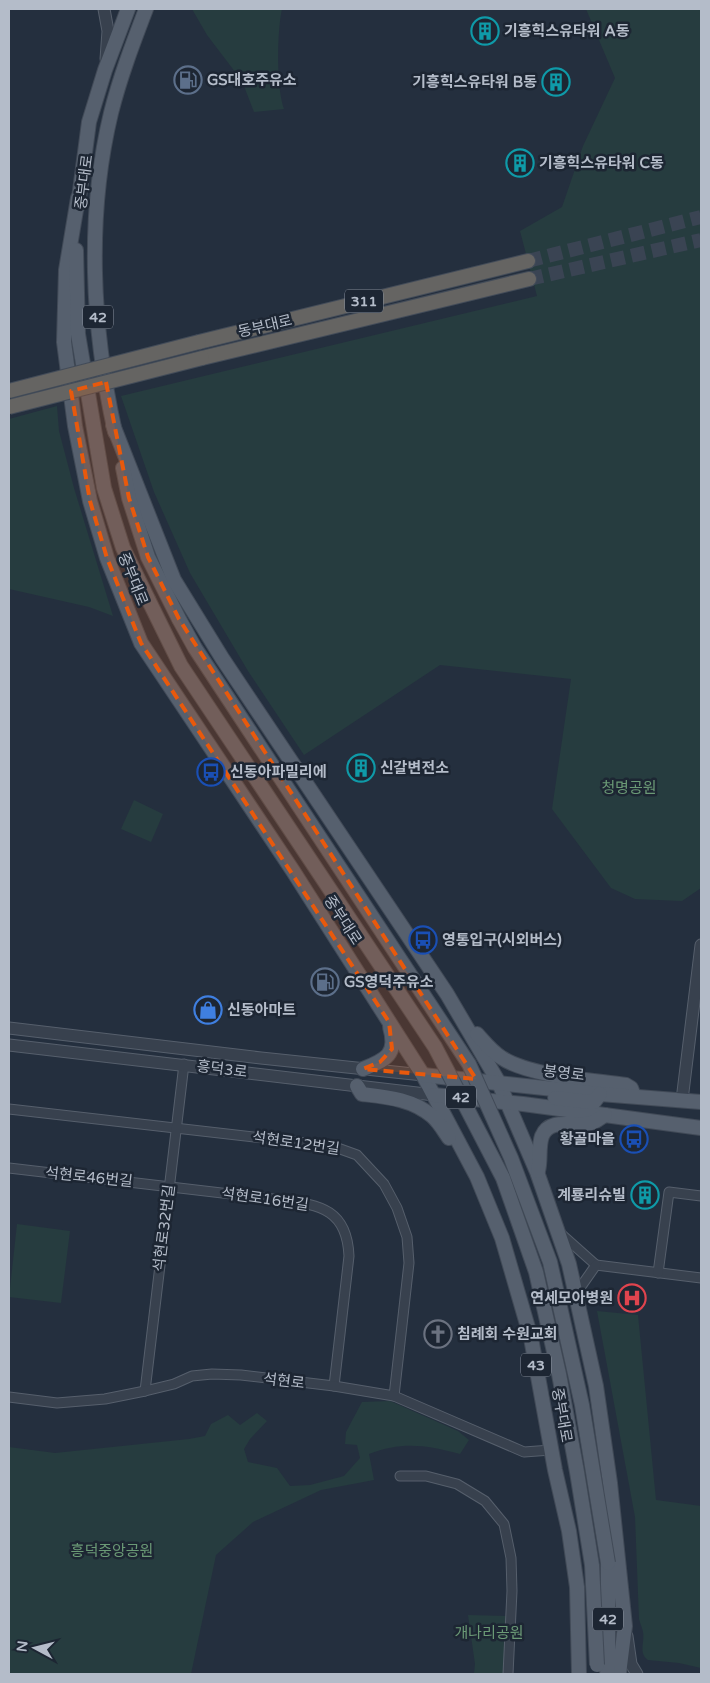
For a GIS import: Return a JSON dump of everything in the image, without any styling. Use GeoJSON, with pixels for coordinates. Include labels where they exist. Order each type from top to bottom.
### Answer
{"type":"FeatureCollection","features":[{"type":"Feature","properties":{"kind":"highway","name":"동부대로"},"geometry":{"type":"LineString","coordinates":[[9,391],[528,261]]}},
{"type":"Feature","properties":{"kind":"highway","name":"동부대로"},"geometry":{"type":"LineString","coordinates":[[9,407],[529,279]]}},
{"type":"Feature","properties":{"kind":"main road","name":"중부대로"},"geometry":{"type":"LineString","coordinates":[[128,9],[105,70],[89,122],[66,270],[64,342],[75,426],[90,501],[107,558],[141,643],[293,872],[423,1074],[476,1174],[502,1238],[531,1338],[569,1531],[577,1587],[579,1674]]}},
{"type":"Feature","properties":{"kind":"main road","name":"중부대로"},"geometry":{"type":"LineString","coordinates":[[78,198],[76,275],[78,334],[92,426],[104,488],[123,548],[181,666],[435,1047],[503,1178],[536,1272],[559,1374],[592,1566],[600,1671],[608,1666],[608,1563],[582,1405],[550,1262],[511,1158],[473,1072],[453,1039],[195,648],[148,557],[130,498],[113,425],[98,329],[95,256],[96,211],[111,115],[123,69],[146,9]]}},
{"type":"Feature","properties":{"kind":"main road","name":"중부대로"},"geometry":{"type":"LineString","coordinates":[[113,425],[174,580],[222,658],[447,994],[498,1081],[537,1172],[569,1264],[597,1396],[610,1483],[625,1626],[618,1674]]}},
{"type":"Feature","properties":{"kind":"main road"},"geometry":{"type":"LineString","coordinates":[[447,994],[487,1046],[503,1059],[532,1070],[626,1085],[631,1088],[634,1096]]}},
{"type":"Feature","properties":{"kind":"main road"},"geometry":{"type":"LineString","coordinates":[[363,1069],[380,1062],[392,1050],[394,1038],[389,1022]]}},
{"type":"Feature","properties":{"kind":"main road","name":"봉영로"},"geometry":{"type":"LineString","coordinates":[[423,1074],[600,1094],[701,1102]]}},
{"type":"Feature","properties":{"kind":"main road"},"geometry":{"type":"LineString","coordinates":[[358,1086],[362,1094],[393,1098],[416,1104],[434,1117],[476,1174]]}},
{"type":"Feature","properties":{"kind":"main road"},"geometry":{"type":"LineString","coordinates":[[552,1108],[549,1103],[553,1097],[594,1102],[600,1094]]}},
{"type":"Feature","properties":{"kind":"main road"},"geometry":{"type":"LineString","coordinates":[[434,1095],[508,1102],[701,1128]]}},
{"type":"Feature","properties":{"kind":"main road"},"geometry":{"type":"LineString","coordinates":[[537,1172],[541,1162],[542,1137],[546,1130],[556,1125],[591,1123],[604,1115]]}},
{"type":"Feature","properties":{"kind":"street"},"geometry":{"type":"LineString","coordinates":[[104,9],[108,31],[105,70]]}},
{"type":"Feature","properties":{"kind":"street"},"geometry":{"type":"LineString","coordinates":[[682,1100],[701,946]]}},
{"type":"Feature","properties":{"kind":"street","name":"흥덕3로"},"geometry":{"type":"LineString","coordinates":[[9,1028],[363,1069],[423,1074]]}},
{"type":"Feature","properties":{"kind":"street","name":"흥덕3로"},"geometry":{"type":"LineString","coordinates":[[9,1045],[184,1064],[434,1095]]}},
{"type":"Feature","properties":{"kind":"street","name":"석현로32번길"},"geometry":{"type":"LineString","coordinates":[[145,1391],[184,1064]]}},
{"type":"Feature","properties":{"kind":"street","name":"석현로12번길"},"geometry":{"type":"LineString","coordinates":[[9,1109],[332,1146],[357,1156],[384,1184],[397,1208],[409,1248],[409,1263],[394,1396]]}},
{"type":"Feature","properties":{"kind":"street","name":"석현로46번길"},"geometry":{"type":"LineString","coordinates":[[9,1168],[169,1186]]}},
{"type":"Feature","properties":{"kind":"street","name":"석현로16번길"},"geometry":{"type":"LineString","coordinates":[[169,1186],[312,1204],[324,1208],[332,1214],[342,1227],[348,1241],[349,1256],[334,1386]]}},
{"type":"Feature","properties":{"kind":"street"},"geometry":{"type":"LineString","coordinates":[[658,1273],[669,1192],[701,1196]]}},
{"type":"Feature","properties":{"kind":"street"},"geometry":{"type":"LineString","coordinates":[[558,1232],[596,1265],[701,1278]]}},
{"type":"Feature","properties":{"kind":"street"},"geometry":{"type":"LineString","coordinates":[[576,1295],[596,1265]]}},
{"type":"Feature","properties":{"kind":"street","name":"석현로"},"geometry":{"type":"LineString","coordinates":[[9,1397],[57,1403],[105,1398],[145,1391],[174,1384],[192,1376],[212,1374],[241,1375],[334,1386],[394,1396],[524,1452],[552,1450]]}},
{"type":"Feature","properties":{"kind":"street"},"geometry":{"type":"LineString","coordinates":[[400,1476],[426,1476],[457,1484],[485,1501],[504,1524],[511,1558],[512,1591],[508,1674]]}},
{"type":"Feature","properties":{"kind":"street"},"geometry":{"type":"LineString","coordinates":[[625,1626],[631,1664],[637,1674]]}},
{"type":"Feature","properties":{"kind":"highlighted area"},"geometry":{"type":"Polygon","coordinates":[[[106,382],[129,498],[148,557],[179,619],[476,1079],[363,1069],[380,1062],[392,1049],[389,1022],[141,643],[107,558],[90,501],[71,391],[106,382]]]}},
{"type":"Feature","properties":{"kind":"green space"},"geometry":{"type":"Polygon","coordinates":[[[192,9],[282,9],[278,59],[281,100],[284,109],[254,112],[242,81],[207,35],[192,9]]]}},
{"type":"Feature","properties":{"kind":"green space","name":"청명공원"},"geometry":{"type":"Polygon","coordinates":[[[586,9],[701,9],[701,888],[682,901],[635,899],[611,888],[552,809],[571,679],[440,665],[304,755],[248,671],[190,573],[154,492],[121,396],[537,296],[520,231],[562,207],[583,146],[615,78],[586,9]]]}},
{"type":"Feature","properties":{"kind":"green space"},"geometry":{"type":"Polygon","coordinates":[[[57,406],[59,431],[74,488],[113,616],[89,607],[9,589],[9,419],[57,406]]]}},
{"type":"Feature","properties":{"kind":"green space"},"geometry":{"type":"Polygon","coordinates":[[[134,800],[163,814],[151,842],[121,829],[134,800]]]}},
{"type":"Feature","properties":{"kind":"green space"},"geometry":{"type":"Polygon","coordinates":[[[17,1224],[70,1231],[61,1303],[9,1297],[17,1224]]]}},
{"type":"Feature","properties":{"kind":"green space"},"geometry":{"type":"Polygon","coordinates":[[[597,1311],[638,1315],[656,1500],[701,1506],[701,1668],[679,1663],[648,1660],[643,1654],[643,1632],[639,1619],[635,1517],[597,1311]]]}},
{"type":"Feature","properties":{"kind":"green space","name":"흥덕중앙공원"},"geometry":{"type":"Polygon","coordinates":[[[390,1401],[458,1431],[469,1440],[460,1454],[437,1448],[404,1446],[392,1447],[369,1454],[374,1480],[321,1490],[253,1522],[216,1555],[191,1674],[9,1674],[9,1447],[55,1453],[189,1439],[205,1436],[211,1424],[228,1415],[240,1425],[257,1413],[267,1421],[250,1439],[244,1449],[248,1462],[277,1468],[290,1486],[310,1485],[344,1476],[360,1458],[357,1445],[345,1444],[346,1432],[362,1402],[390,1401]]]}},
{"type":"Feature","properties":{"kind":"green space","name":"개나리공원"},"geometry":{"type":"Polygon","coordinates":[[[468,1615],[507,1616],[505,1674],[474,1674],[475,1664],[468,1615]]]}},
{"type":"Feature","properties":{"kind":"tunnel"},"geometry":{"type":"LineString","coordinates":[[528,261],[701,217]]}},
{"type":"Feature","properties":{"kind":"tunnel"},"geometry":{"type":"LineString","coordinates":[[529,279],[701,240]]}},
{"type":"Feature","properties":{"kind":"place","name":"기흥힉스유타워 A동"},"geometry":{"type":"Point","coordinates":[485,31]}},
{"type":"Feature","properties":{"kind":"place","name":"GS대호주유소"},"geometry":{"type":"Point","coordinates":[188,80]}},
{"type":"Feature","properties":{"kind":"place","name":"기흥힉스유타워 B동"},"geometry":{"type":"Point","coordinates":[556,82]}},
{"type":"Feature","properties":{"kind":"place","name":"기흥힉스유타워 C동"},"geometry":{"type":"Point","coordinates":[520,163]}},
{"type":"Feature","properties":{"kind":"place","name":"신갈변전소"},"geometry":{"type":"Point","coordinates":[361,768]}},
{"type":"Feature","properties":{"kind":"place","name":"신동아파밀리에"},"geometry":{"type":"Point","coordinates":[211,772]}},
{"type":"Feature","properties":{"kind":"place","name":"영통입구(시외버스)"},"geometry":{"type":"Point","coordinates":[423,940]}},
{"type":"Feature","properties":{"kind":"place","name":"GS영덕주유소"},"geometry":{"type":"Point","coordinates":[325,982]}},
{"type":"Feature","properties":{"kind":"place","name":"신동아마트"},"geometry":{"type":"Point","coordinates":[208,1010]}},
{"type":"Feature","properties":{"kind":"place","name":"황골마을"},"geometry":{"type":"Point","coordinates":[634,1139]}},
{"type":"Feature","properties":{"kind":"place","name":"계룡리슈빌"},"geometry":{"type":"Point","coordinates":[645,1195]}},
{"type":"Feature","properties":{"kind":"place","name":"연세모아병원"},"geometry":{"type":"Point","coordinates":[632,1298]}},
{"type":"Feature","properties":{"kind":"place","name":"침례회 수원교회"},"geometry":{"type":"Point","coordinates":[438,1334]}}]}
